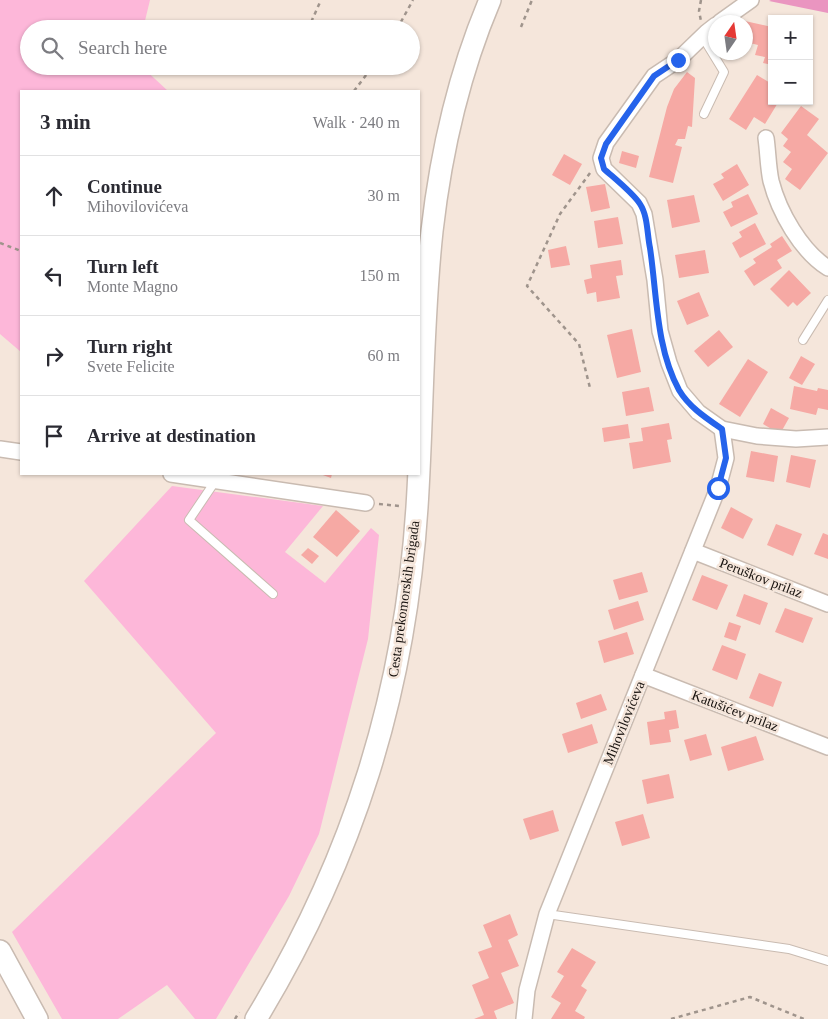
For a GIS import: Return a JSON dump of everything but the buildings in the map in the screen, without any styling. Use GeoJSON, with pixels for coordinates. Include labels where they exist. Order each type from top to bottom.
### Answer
{"type":"FeatureCollection","features":[{"type":"Feature","properties":{"kind":"main road","name":"Cesta prekomorskih brigada"},"geometry":{"type":"LineString","coordinates":[[420,432],[426,310],[432,230],[437,193],[452,117],[489,2]]}},
{"type":"Feature","properties":{"kind":"main road","name":"Cesta prekomorskih brigada"},"geometry":{"type":"LineString","coordinates":[[248,1015],[285,971],[326,888],[369,774],[392,685],[405,618],[415,534],[418,475]]}},
{"type":"Feature","properties":{"kind":"main road"},"geometry":{"type":"LineString","coordinates":[[0,951],[37,1019]]}},
{"type":"Feature","properties":{"kind":"street"},"geometry":{"type":"LineString","coordinates":[[730,15],[751,0]]}},
{"type":"Feature","properties":{"kind":"street"},"geometry":{"type":"LineString","coordinates":[[708,31],[678,60],[654,76],[606,144],[601,158],[604,169],[639,203],[644,214],[655,280],[660,331],[668,363],[680,391],[698,412],[722,429],[777,438],[828,437]]}},
{"type":"Feature","properties":{"kind":"street"},"geometry":{"type":"LineString","coordinates":[[766,138],[771,181],[786,219],[801,242],[820,263],[828,268]]}},
{"type":"Feature","properties":{"kind":"street","name":"Mihovilovićeva"},"geometry":{"type":"LineString","coordinates":[[524,1019],[527,990],[547,914],[718,488],[726,458],[722,429]]}},
{"type":"Feature","properties":{"kind":"street"},"geometry":{"type":"LineString","coordinates":[[0,449],[20,452]]}},
{"type":"Feature","properties":{"kind":"street"},"geometry":{"type":"LineString","coordinates":[[178,475],[366,503]]}},
{"type":"Feature","properties":{"kind":"street","name":"Peruškov prilaz"},"geometry":{"type":"LineString","coordinates":[[693,551],[828,604]]}},
{"type":"Feature","properties":{"kind":"street","name":"Katušićev prilaz"},"geometry":{"type":"LineString","coordinates":[[643,675],[828,747]]}},
{"type":"Feature","properties":{"kind":"lane"},"geometry":{"type":"LineString","coordinates":[[704,114],[724,72],[719,60]]}},
{"type":"Feature","properties":{"kind":"lane"},"geometry":{"type":"LineString","coordinates":[[803,340],[828,300]]}},
{"type":"Feature","properties":{"kind":"lane"},"geometry":{"type":"LineString","coordinates":[[216,480],[189,520],[273,594]]}},
{"type":"Feature","properties":{"kind":"lane"},"geometry":{"type":"LineString","coordinates":[[547,914],[789,949],[828,961]]}},
{"type":"Feature","properties":{"kind":"path"},"geometry":{"type":"LineString","coordinates":[[312,20],[321,0]]}},
{"type":"Feature","properties":{"kind":"path"},"geometry":{"type":"LineString","coordinates":[[402,20],[413,0]]}},
{"type":"Feature","properties":{"kind":"path"},"geometry":{"type":"LineString","coordinates":[[520,27],[532,0]]}},
{"type":"Feature","properties":{"kind":"path"},"geometry":{"type":"LineString","coordinates":[[700,0],[699,16],[708,31]]}},
{"type":"Feature","properties":{"kind":"path"},"geometry":{"type":"LineString","coordinates":[[355,90],[366,75]]}},
{"type":"Feature","properties":{"kind":"path"},"geometry":{"type":"LineString","coordinates":[[590,388],[579,344],[527,286],[560,214],[601,158]]}},
{"type":"Feature","properties":{"kind":"path"},"geometry":{"type":"LineString","coordinates":[[0,243],[20,251]]}},
{"type":"Feature","properties":{"kind":"path"},"geometry":{"type":"LineString","coordinates":[[400,498],[400,511]]}},
{"type":"Feature","properties":{"kind":"path"},"geometry":{"type":"LineString","coordinates":[[366,503],[400,506]]}},
{"type":"Feature","properties":{"kind":"path"},"geometry":{"type":"LineString","coordinates":[[672,1019],[750,997],[804,1019]]}},
{"type":"Feature","properties":{"kind":"path"},"geometry":{"type":"LineString","coordinates":[[235,1019],[248,1015]]}},
{"type":"Feature","properties":{"kind":"shaded area"},"geometry":{"type":"Polygon","coordinates":[[[0,0],[150,0],[145,20],[20,20],[20,75],[151,75],[167,90],[20,90],[20,351],[0,334],[0,0]]]}},
{"type":"Feature","properties":{"kind":"shaded area"},"geometry":{"type":"Polygon","coordinates":[[[828,0],[828,13],[769,1],[828,0]]]}},
{"type":"Feature","properties":{"kind":"shaded area"},"geometry":{"type":"Polygon","coordinates":[[[172,486],[323,506],[285,552],[325,583],[371,528],[379,535],[368,639],[319,834],[289,896],[216,1019],[195,1019],[167,985],[118,1019],[62,1019],[12,932],[216,733],[84,581],[172,486]]]}},
{"type":"Feature","properties":{"kind":"route"},"geometry":{"type":"LineString","coordinates":[[678,60],[654,76],[606,144],[601,158],[604,169],[639,203],[644,214],[655,280],[660,331],[668,363],[680,391],[698,412],[722,429],[726,458],[718,488]]}}]}
